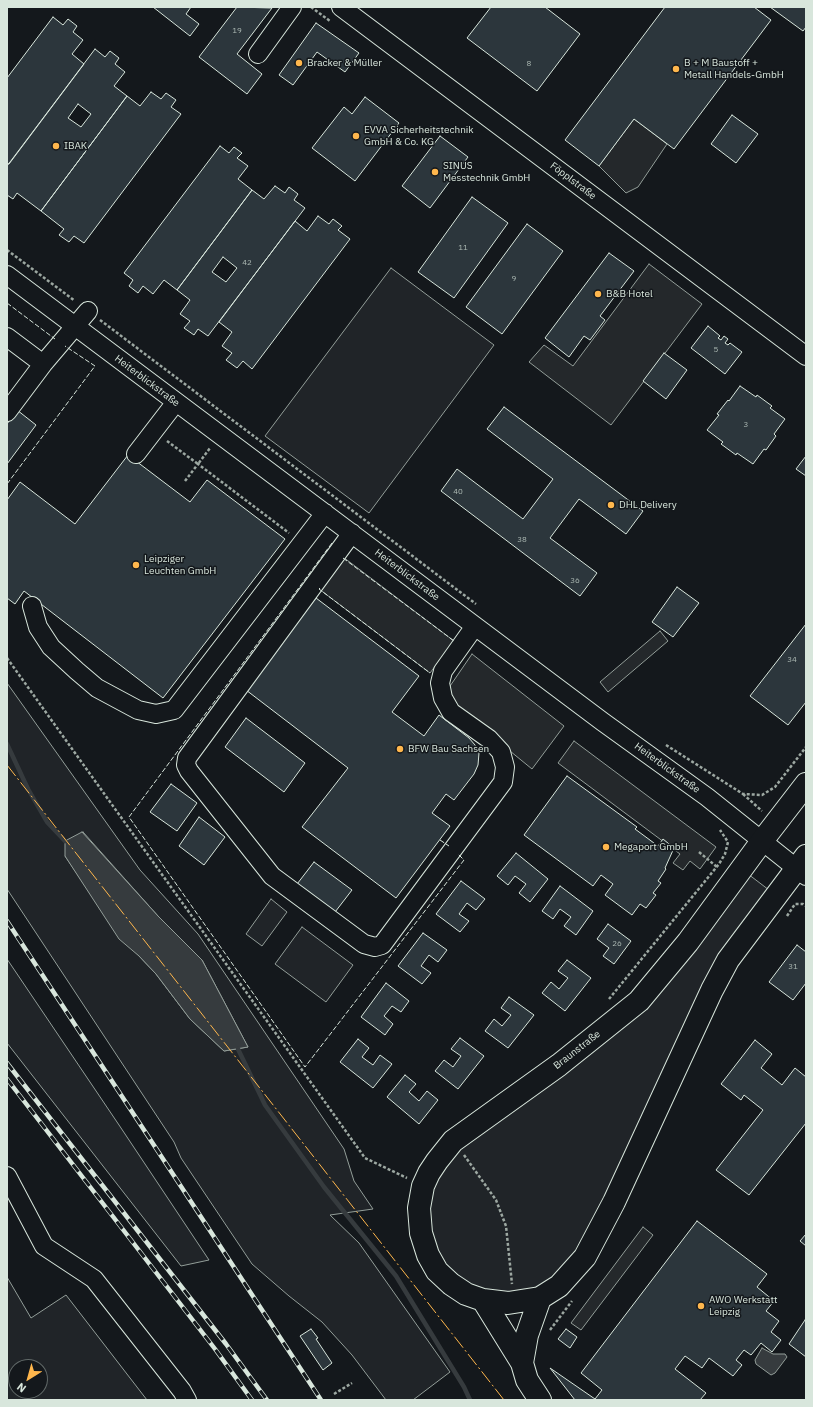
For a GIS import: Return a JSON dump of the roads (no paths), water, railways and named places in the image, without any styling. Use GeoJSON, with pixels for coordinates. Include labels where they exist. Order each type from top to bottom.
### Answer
{"type":"FeatureCollection","features":[{"type":"Feature","properties":{"kind":"main road","name":"Braunstraße"},"geometry":{"type":"LineString","coordinates":[[803,866],[728,960],[712,990],[614,1202],[585,1258],[559,1286],[540,1298],[508,1303],[483,1300],[466,1294],[451,1284],[437,1271],[428,1255],[421,1233],[419,1208],[423,1186],[437,1161],[453,1141],[559,1065],[639,1000],[688,942],[762,840],[806,784]]}},
{"type":"Feature","properties":{"kind":"main road"},"geometry":{"type":"LineString","coordinates":[[522,1363],[527,1335],[540,1298]]}},
{"type":"Feature","properties":{"kind":"main road"},"geometry":{"type":"LineString","coordinates":[[483,1300],[522,1363],[527,1380],[540,1400]]}},
{"type":"Feature","properties":{"kind":"street"},"geometry":{"type":"LineString","coordinates":[[258,54],[292,7]]}},
{"type":"Feature","properties":{"kind":"street","name":"Föpplstraße"},"geometry":{"type":"LineString","coordinates":[[341,7],[806,356]]}},
{"type":"Feature","properties":{"kind":"street","name":"Heiterblickstraße"},"geometry":{"type":"LineString","coordinates":[[7,276],[603,722],[707,797],[762,840],[803,866]]}},
{"type":"Feature","properties":{"kind":"street"},"geometry":{"type":"LineString","coordinates":[[7,412],[43,364],[88,311]]}},
{"type":"Feature","properties":{"kind":"street"},"geometry":{"type":"LineString","coordinates":[[7,337],[43,364]]}},
{"type":"Feature","properties":{"kind":"street"},"geometry":{"type":"LineString","coordinates":[[136,454],[176,402]]}},
{"type":"Feature","properties":{"kind":"street"},"geometry":{"type":"LineString","coordinates":[[32,606],[38,627],[51,647],[76,671],[97,688],[138,710],[156,714],[174,710],[325,513]]}},
{"type":"Feature","properties":{"kind":"street"},"geometry":{"type":"LineString","coordinates":[[352,533],[187,758],[186,765],[189,771],[272,876],[364,944],[376,947],[382,945],[503,782],[505,767],[501,752],[489,739],[451,712],[443,698],[440,683],[443,671],[475,626]]}},
{"type":"Feature","properties":{"kind":"street"},"geometry":{"type":"LineString","coordinates":[[7,1176],[44,1246],[94,1279],[182,1391],[187,1400]]}},
{"type":"Feature","properties":{"kind":"waterway"},"geometry":{"type":"LineString","coordinates":[[7,744],[28,789],[47,822],[65,841]]}},
{"type":"Feature","properties":{"kind":"waterway"},"geometry":{"type":"LineString","coordinates":[[238,1049],[265,1105],[324,1187],[396,1276],[464,1387],[470,1400]]}},
{"type":"Feature","properties":{"kind":"railway"},"geometry":{"type":"LineString","coordinates":[[7,921],[321,1400]]}},
{"type":"Feature","properties":{"kind":"railway"},"geometry":{"type":"LineString","coordinates":[[7,1063],[226,1344],[267,1400]]}},
{"type":"Feature","properties":{"kind":"railway"},"geometry":{"type":"LineString","coordinates":[[7,1079],[215,1349],[252,1400]]}},
{"type":"Feature","properties":{"kind":"place","name":"Bracker & Müller"},"geometry":{"type":"Point","coordinates":[299,63]}},
{"type":"Feature","properties":{"kind":"place","name":"B + M Baustoff + Metall Handels-GmbH"},"geometry":{"type":"Point","coordinates":[676,69]}},
{"type":"Feature","properties":{"kind":"place","name":"EVVA Sicherheitstechnik GmbH & Co. KG"},"geometry":{"type":"Point","coordinates":[356,136]}},
{"type":"Feature","properties":{"kind":"place","name":"IBAK"},"geometry":{"type":"Point","coordinates":[56,146]}},
{"type":"Feature","properties":{"kind":"place","name":"SINUS Messtechnik GmbH"},"geometry":{"type":"Point","coordinates":[435,172]}},
{"type":"Feature","properties":{"kind":"place","name":"B&B Hotel"},"geometry":{"type":"Point","coordinates":[598,294]}},
{"type":"Feature","properties":{"kind":"place","name":"DHL Delivery"},"geometry":{"type":"Point","coordinates":[611,505]}},
{"type":"Feature","properties":{"kind":"place","name":"Leipziger Leuchten GmbH"},"geometry":{"type":"Point","coordinates":[136,565]}},
{"type":"Feature","properties":{"kind":"place","name":"BFW Bau Sachsen"},"geometry":{"type":"Point","coordinates":[400,749]}},
{"type":"Feature","properties":{"kind":"place","name":"Megaport GmbH"},"geometry":{"type":"Point","coordinates":[606,847]}},
{"type":"Feature","properties":{"kind":"place","name":"AWO Werkstatt Leipzig"},"geometry":{"type":"Point","coordinates":[701,1306]}}]}
